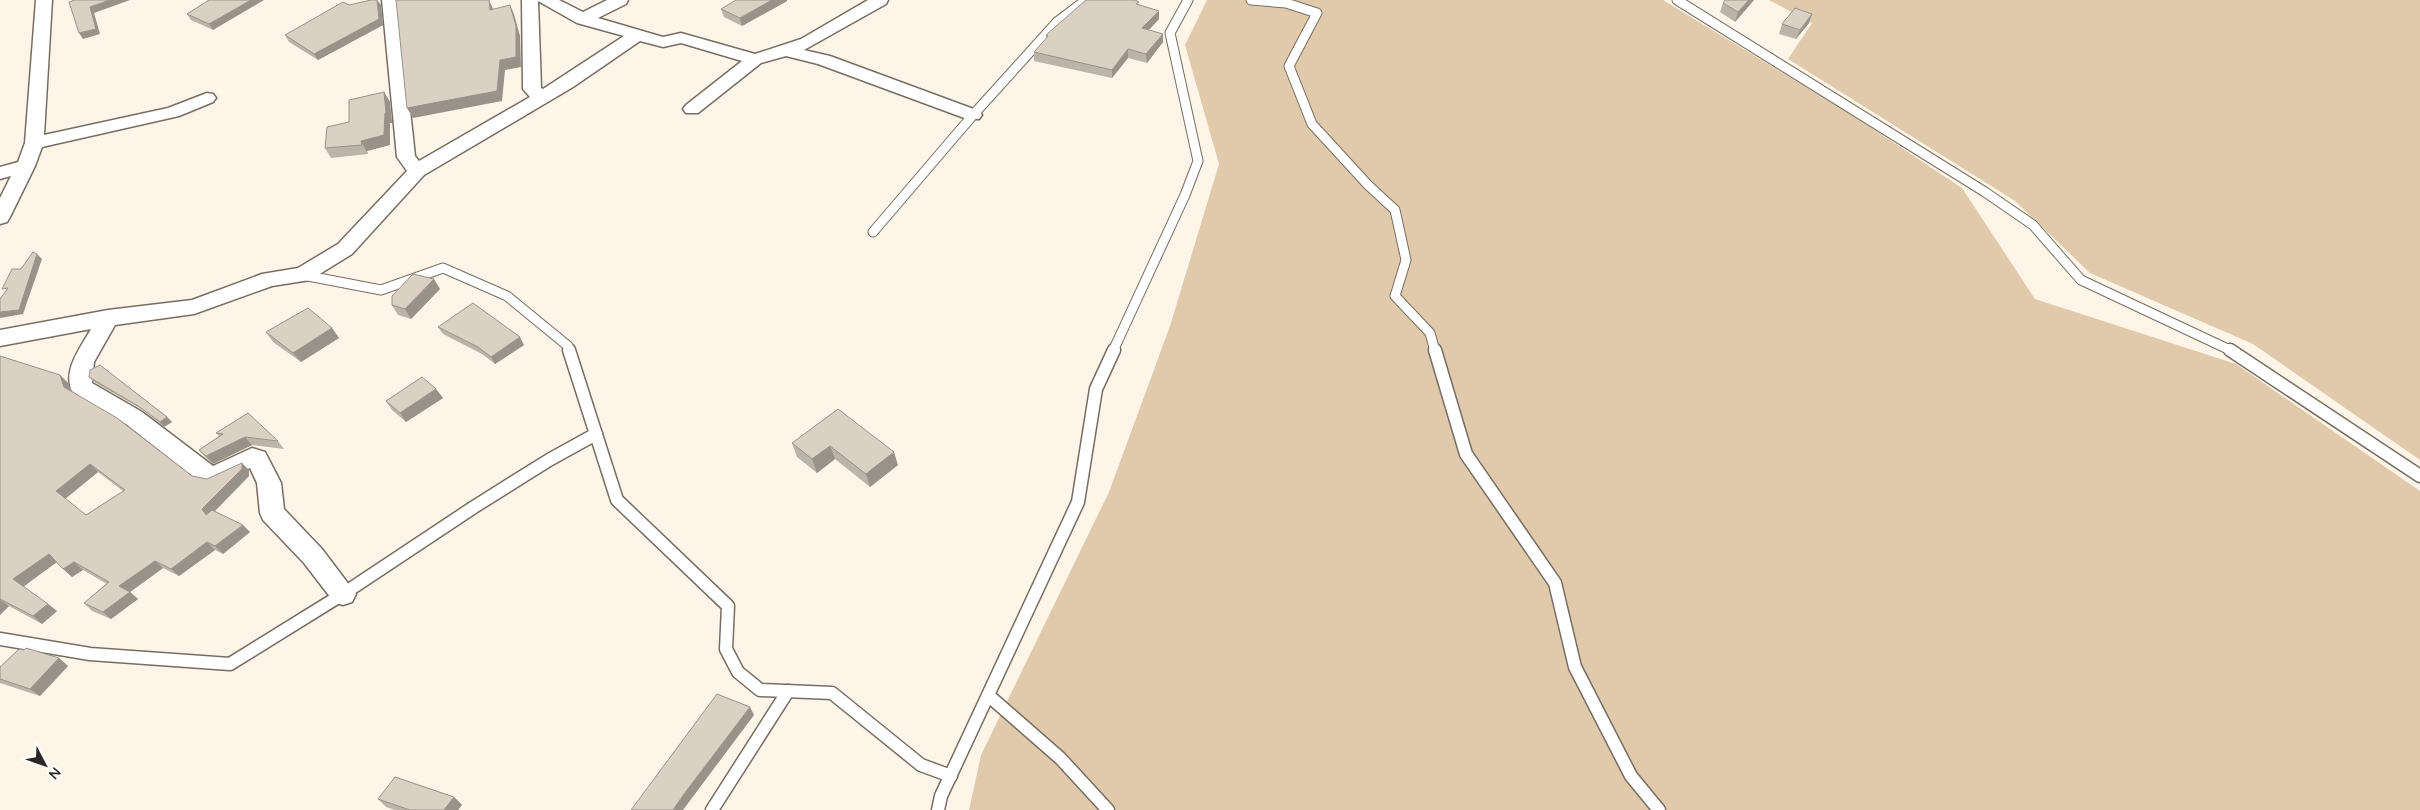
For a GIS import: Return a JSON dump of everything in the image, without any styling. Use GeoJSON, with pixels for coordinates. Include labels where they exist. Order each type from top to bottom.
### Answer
{"type":"FeatureCollection","features":[{"type":"Feature","properties":{"kind":"street"},"geometry":{"type":"LineString","coordinates":[[0,217],[26,166],[34,143],[44,0]]}},
{"type":"Feature","properties":{"kind":"street"},"geometry":{"type":"LineString","coordinates":[[390,0],[406,157],[417,171]]}},
{"type":"Feature","properties":{"kind":"street"},"geometry":{"type":"LineString","coordinates":[[530,0],[532,89],[542,98]]}},
{"type":"Feature","properties":{"kind":"street"},"geometry":{"type":"LineString","coordinates":[[546,0],[583,19],[663,42],[681,38],[755,59]]}},
{"type":"Feature","properties":{"kind":"street"},"geometry":{"type":"LineString","coordinates":[[583,19],[620,0]]}},
{"type":"Feature","properties":{"kind":"street"},"geometry":{"type":"LineString","coordinates":[[692,109],[755,59],[807,43],[880,0]]}},
{"type":"Feature","properties":{"kind":"street"},"geometry":{"type":"LineString","coordinates":[[0,338],[108,318],[194,307],[268,279],[303,275],[345,249],[417,171],[567,83],[638,34]]}},
{"type":"Feature","properties":{"kind":"street"},"geometry":{"type":"LineString","coordinates":[[786,51],[824,60],[973,115]]}},
{"type":"Feature","properties":{"kind":"street"},"geometry":{"type":"LineString","coordinates":[[34,143],[173,112],[208,98]]}},
{"type":"Feature","properties":{"kind":"street"},"geometry":{"type":"LineString","coordinates":[[0,173],[26,166]]}},
{"type":"Feature","properties":{"kind":"street"},"geometry":{"type":"LineString","coordinates":[[108,318],[83,362],[81,387],[134,418],[208,475],[213,476],[252,457],[257,458],[269,483],[272,513],[313,556],[343,594]]}},
{"type":"Feature","properties":{"kind":"lane"},"geometry":{"type":"LineString","coordinates":[[873,232],[973,115],[1057,22],[1086,0]]}},
{"type":"Feature","properties":{"kind":"lane"},"geometry":{"type":"LineString","coordinates":[[938,810],[941,796],[990,696],[1078,502],[1096,389],[1185,196],[1198,161],[1170,33],[1188,0]]}},
{"type":"Feature","properties":{"kind":"lane"},"geometry":{"type":"LineString","coordinates":[[1251,0],[1286,3],[1317,13],[1289,66],[1312,124],[1368,185],[1395,210],[1406,260],[1396,296],[1430,333],[1466,454],[1555,583],[1575,667],[1631,776],[1659,810]]}},
{"type":"Feature","properties":{"kind":"lane"},"geometry":{"type":"LineString","coordinates":[[1677,0],[2025,219],[2033,225],[2081,280],[2226,347],[2420,476]]}},
{"type":"Feature","properties":{"kind":"lane"},"geometry":{"type":"LineString","coordinates":[[303,275],[381,290],[444,268],[507,296],[568,346],[617,500],[728,606],[726,648],[738,672],[760,690],[832,693],[921,766],[951,776]]}},
{"type":"Feature","properties":{"kind":"lane"},"geometry":{"type":"LineString","coordinates":[[0,639],[90,654],[230,664],[343,594],[474,506],[596,434]]}},
{"type":"Feature","properties":{"kind":"lane"},"geometry":{"type":"LineString","coordinates":[[712,810],[788,691]]}},
{"type":"Feature","properties":{"kind":"lane"},"geometry":{"type":"LineString","coordinates":[[990,696],[1060,758],[1108,810]]}},
{"type":"Feature","properties":{"kind":"shaded area"},"geometry":{"type":"Polygon","coordinates":[[[1207,0],[1663,0],[1852,115],[1962,188],[2035,299],[2236,364],[2420,491],[2420,810],[969,810],[981,755],[1109,492],[1170,326],[1219,164],[1185,45],[1207,0]]]}},
{"type":"Feature","properties":{"kind":"shaded area"},"geometry":{"type":"Polygon","coordinates":[[[1769,0],[2420,0],[2420,460],[2253,344],[2090,273],[2015,201],[1788,59],[1812,23],[1769,0]]]}},
{"type":"Feature","properties":{"kind":"building"},"geometry":{"type":"Polygon","coordinates":[[[75,0],[110,0],[90,7],[96,29],[79,33],[69,2],[75,0]]]}},
{"type":"Feature","properties":{"kind":"building"},"geometry":{"type":"Polygon","coordinates":[[[209,0],[251,0],[209,24],[187,14],[209,0]]]}},
{"type":"Feature","properties":{"kind":"building"},"geometry":{"type":"Polygon","coordinates":[[[377,0],[379,19],[314,54],[285,35],[343,2],[349,5],[377,0]]]}},
{"type":"Feature","properties":{"kind":"building"},"geometry":{"type":"Polygon","coordinates":[[[396,0],[489,0],[490,10],[510,5],[516,26],[516,57],[500,60],[497,91],[407,108],[396,0]]]}},
{"type":"Feature","properties":{"kind":"building"},"geometry":{"type":"Polygon","coordinates":[[[736,0],[772,0],[740,18],[721,9],[736,0]]]}},
{"type":"Feature","properties":{"kind":"building"},"geometry":{"type":"Polygon","coordinates":[[[1086,0],[1135,0],[1139,2],[1136,4],[1159,11],[1142,28],[1163,34],[1146,54],[1128,49],[1112,70],[1034,52],[1048,36],[1046,35],[1086,0]]]}},
{"type":"Feature","properties":{"kind":"building"},"geometry":{"type":"Polygon","coordinates":[[[1725,0],[1749,0],[1738,12],[1723,3],[1725,0]]]}},
{"type":"Feature","properties":{"kind":"building"},"geometry":{"type":"Polygon","coordinates":[[[1795,8],[1812,14],[1800,30],[1782,24],[1795,8]]]}},
{"type":"Feature","properties":{"kind":"building"},"geometry":{"type":"Polygon","coordinates":[[[384,92],[386,113],[384,135],[361,141],[362,145],[325,148],[327,127],[349,122],[349,100],[384,92]]]}},
{"type":"Feature","properties":{"kind":"building"},"geometry":{"type":"Polygon","coordinates":[[[33,252],[37,254],[19,310],[0,312],[0,299],[8,288],[2,289],[12,269],[21,269],[33,252]]]}},
{"type":"Feature","properties":{"kind":"building"},"geometry":{"type":"Polygon","coordinates":[[[413,274],[434,279],[405,309],[392,305],[392,296],[413,274]]]}},
{"type":"Feature","properties":{"kind":"building"},"geometry":{"type":"Polygon","coordinates":[[[473,303],[520,337],[491,357],[478,347],[438,327],[473,303]]]}},
{"type":"Feature","properties":{"kind":"building"},"geometry":{"type":"Polygon","coordinates":[[[308,308],[332,328],[293,353],[266,332],[308,308]]]}},
{"type":"Feature","properties":{"kind":"building"},"geometry":{"type":"Polygon","coordinates":[[[0,356],[60,375],[64,387],[117,418],[192,476],[207,479],[242,463],[242,469],[202,509],[206,515],[212,510],[243,525],[215,546],[207,542],[171,569],[155,561],[119,586],[130,592],[103,612],[84,603],[109,582],[74,562],[63,569],[49,554],[13,579],[48,604],[33,616],[0,599],[0,356]],[[90,464],[56,491],[86,515],[125,490],[90,464]]]}},
{"type":"Feature","properties":{"kind":"building"},"geometry":{"type":"Polygon","coordinates":[[[100,365],[167,417],[160,422],[138,406],[89,377],[90,370],[100,365]]]}},
{"type":"Feature","properties":{"kind":"building"},"geometry":{"type":"Polygon","coordinates":[[[422,377],[436,389],[400,413],[386,401],[422,377]]]}},
{"type":"Feature","properties":{"kind":"building"},"geometry":{"type":"Polygon","coordinates":[[[838,409],[894,452],[866,474],[830,446],[812,459],[792,443],[838,409]]]}},
{"type":"Feature","properties":{"kind":"building"},"geometry":{"type":"Polygon","coordinates":[[[248,413],[278,441],[245,437],[206,456],[199,450],[223,434],[216,433],[248,413]]]}},
{"type":"Feature","properties":{"kind":"building"},"geometry":{"type":"Polygon","coordinates":[[[26,648],[59,658],[30,689],[0,679],[0,667],[19,649],[24,650],[26,648]]]}},
{"type":"Feature","properties":{"kind":"building"},"geometry":{"type":"Polygon","coordinates":[[[717,694],[750,707],[673,810],[631,810],[717,694]]]}},
{"type":"Feature","properties":{"kind":"building"},"geometry":{"type":"Polygon","coordinates":[[[395,777],[454,797],[444,810],[410,810],[378,799],[395,777]]]}}]}
